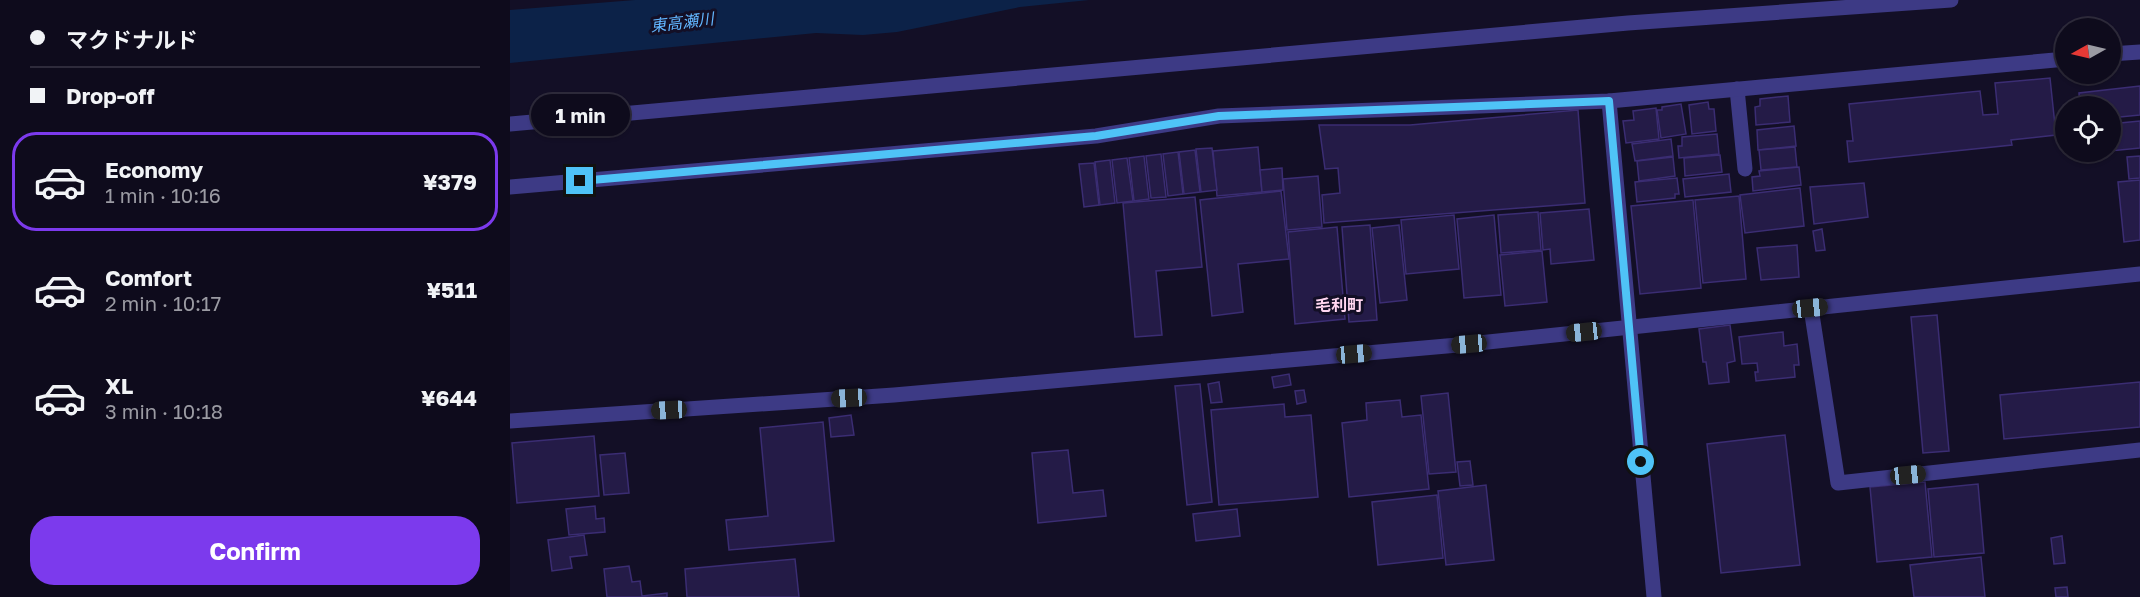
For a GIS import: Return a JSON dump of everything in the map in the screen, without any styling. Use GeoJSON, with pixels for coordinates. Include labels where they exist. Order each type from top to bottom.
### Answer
{"type":"FeatureCollection","features":[{"type":"Feature","properties":{"kind":"street"},"geometry":{"type":"LineString","coordinates":[[510,124],[1628,23],[1952,0]]}},
{"type":"Feature","properties":{"kind":"street"},"geometry":{"type":"LineString","coordinates":[[2121,53],[2140,52]]}},
{"type":"Feature","properties":{"kind":"street"},"geometry":{"type":"LineString","coordinates":[[510,187],[1096,136],[1219,116],[1609,101],[2055,59]]}},
{"type":"Feature","properties":{"kind":"street"},"geometry":{"type":"LineString","coordinates":[[1737,89],[1745,169]]}},
{"type":"Feature","properties":{"kind":"street"},"geometry":{"type":"LineString","coordinates":[[1609,101],[1654,597]]}},
{"type":"Feature","properties":{"kind":"street"},"geometry":{"type":"LineString","coordinates":[[510,421],[894,395],[1469,344],[2140,274]]}},
{"type":"Feature","properties":{"kind":"street"},"geometry":{"type":"LineString","coordinates":[[1810,308],[1838,483],[2140,450]]}},
{"type":"Feature","properties":{"kind":"water","name":"東高瀬川"},"geometry":{"type":"Polygon","coordinates":[[[635,0],[1089,0],[1020,7],[897,32],[863,35],[816,33],[510,63],[510,10],[635,0]]]}},
{"type":"Feature","properties":{"kind":"building"},"geometry":{"type":"Polygon","coordinates":[[[2050,78],[2055,135],[2011,140],[2012,145],[1849,162],[1847,141],[1853,141],[1849,104],[1980,91],[1983,115],[1998,114],[1995,83],[2050,78]]]}},
{"type":"Feature","properties":{"kind":"building"},"geometry":{"type":"Polygon","coordinates":[[[2140,86],[2140,115],[2121,117],[2121,96],[2079,96],[2079,93],[2140,86]]]}},
{"type":"Feature","properties":{"kind":"building"},"geometry":{"type":"Polygon","coordinates":[[[1788,96],[1790,122],[1756,125],[1755,107],[1760,106],[1760,99],[1788,96]]]}},
{"type":"Feature","properties":{"kind":"building"},"geometry":{"type":"Polygon","coordinates":[[[1708,102],[1709,109],[1714,109],[1716,131],[1692,134],[1689,105],[1708,102]]]}},
{"type":"Feature","properties":{"kind":"building"},"geometry":{"type":"Polygon","coordinates":[[[1681,104],[1686,134],[1661,138],[1657,110],[1681,104]]]}},
{"type":"Feature","properties":{"kind":"building"},"geometry":{"type":"Polygon","coordinates":[[[1656,108],[1659,139],[1626,143],[1623,121],[1634,120],[1633,111],[1656,108]]]}},
{"type":"Feature","properties":{"kind":"building"},"geometry":{"type":"Polygon","coordinates":[[[1578,110],[1585,203],[1324,223],[1322,195],[1340,193],[1338,168],[1325,169],[1319,125],[1410,125],[1578,110]]]}},
{"type":"Feature","properties":{"kind":"building"},"geometry":{"type":"Polygon","coordinates":[[[2140,121],[2140,148],[2121,150],[2121,123],[2140,121]]]}},
{"type":"Feature","properties":{"kind":"building"},"geometry":{"type":"Polygon","coordinates":[[[1794,126],[1796,146],[1758,150],[1757,130],[1794,126]]]}},
{"type":"Feature","properties":{"kind":"building"},"geometry":{"type":"Polygon","coordinates":[[[1717,134],[1719,154],[1679,158],[1678,146],[1682,146],[1682,137],[1717,134]]]}},
{"type":"Feature","properties":{"kind":"building"},"geometry":{"type":"Polygon","coordinates":[[[1671,139],[1673,156],[1635,161],[1632,144],[1671,139]]]}},
{"type":"Feature","properties":{"kind":"building"},"geometry":{"type":"Polygon","coordinates":[[[1258,147],[1262,192],[1217,196],[1213,151],[1258,147]]]}},
{"type":"Feature","properties":{"kind":"building"},"geometry":{"type":"Polygon","coordinates":[[[1795,147],[1797,167],[1761,170],[1759,150],[1795,147]]]}},
{"type":"Feature","properties":{"kind":"building"},"geometry":{"type":"Polygon","coordinates":[[[1212,148],[1217,190],[1201,192],[1196,149],[1212,148]]]}},
{"type":"Feature","properties":{"kind":"building"},"geometry":{"type":"Polygon","coordinates":[[[1195,150],[1200,192],[1184,194],[1179,152],[1195,150]]]}},
{"type":"Feature","properties":{"kind":"building"},"geometry":{"type":"Polygon","coordinates":[[[1178,152],[1183,194],[1168,196],[1163,154],[1178,152]]]}},
{"type":"Feature","properties":{"kind":"building"},"geometry":{"type":"Polygon","coordinates":[[[1161,154],[1166,197],[1151,198],[1146,156],[1161,154]]]}},
{"type":"Feature","properties":{"kind":"building"},"geometry":{"type":"Polygon","coordinates":[[[1720,155],[1722,172],[1685,176],[1684,158],[1720,155]]]}},
{"type":"Feature","properties":{"kind":"building"},"geometry":{"type":"Polygon","coordinates":[[[1144,156],[1149,199],[1134,201],[1129,158],[1144,156]]]}},
{"type":"Feature","properties":{"kind":"building"},"geometry":{"type":"Polygon","coordinates":[[[2140,156],[2140,178],[2129,179],[2127,157],[2140,156]]]}},
{"type":"Feature","properties":{"kind":"building"},"geometry":{"type":"Polygon","coordinates":[[[1673,157],[1675,176],[1639,181],[1637,161],[1673,157]]]}},
{"type":"Feature","properties":{"kind":"building"},"geometry":{"type":"Polygon","coordinates":[[[1127,158],[1133,201],[1117,203],[1112,160],[1127,158]]]}},
{"type":"Feature","properties":{"kind":"building"},"geometry":{"type":"Polygon","coordinates":[[[1110,160],[1115,203],[1100,205],[1095,162],[1110,160]]]}},
{"type":"Feature","properties":{"kind":"building"},"geometry":{"type":"Polygon","coordinates":[[[1094,163],[1099,205],[1084,207],[1079,164],[1094,163]]]}},
{"type":"Feature","properties":{"kind":"building"},"geometry":{"type":"Polygon","coordinates":[[[1799,167],[1801,185],[1753,191],[1752,177],[1760,176],[1759,171],[1799,167]]]}},
{"type":"Feature","properties":{"kind":"building"},"geometry":{"type":"Polygon","coordinates":[[[1282,168],[1283,190],[1262,192],[1260,170],[1282,168]]]}},
{"type":"Feature","properties":{"kind":"building"},"geometry":{"type":"Polygon","coordinates":[[[1729,174],[1731,192],[1685,197],[1683,179],[1729,174]]]}},
{"type":"Feature","properties":{"kind":"building"},"geometry":{"type":"Polygon","coordinates":[[[1318,176],[1322,227],[1287,230],[1283,179],[1318,176]]]}},
{"type":"Feature","properties":{"kind":"building"},"geometry":{"type":"Polygon","coordinates":[[[1677,178],[1679,194],[1675,194],[1675,198],[1637,202],[1635,182],[1677,178]]]}},
{"type":"Feature","properties":{"kind":"building"},"geometry":{"type":"Polygon","coordinates":[[[2140,180],[2140,240],[2124,242],[2118,182],[2140,180]]]}},
{"type":"Feature","properties":{"kind":"building"},"geometry":{"type":"Polygon","coordinates":[[[1864,183],[1868,217],[1814,224],[1810,187],[1864,183]]]}},
{"type":"Feature","properties":{"kind":"building"},"geometry":{"type":"Polygon","coordinates":[[[1800,188],[1804,226],[1745,233],[1740,195],[1800,188]]]}},
{"type":"Feature","properties":{"kind":"building"},"geometry":{"type":"Polygon","coordinates":[[[1281,191],[1289,259],[1238,264],[1243,312],[1212,316],[1200,200],[1281,191]]]}},
{"type":"Feature","properties":{"kind":"building"},"geometry":{"type":"Polygon","coordinates":[[[1739,196],[1746,279],[1703,283],[1695,200],[1739,196]]]}},
{"type":"Feature","properties":{"kind":"building"},"geometry":{"type":"Polygon","coordinates":[[[1195,197],[1202,267],[1156,271],[1162,335],[1135,337],[1123,203],[1195,197]]]}},
{"type":"Feature","properties":{"kind":"building"},"geometry":{"type":"Polygon","coordinates":[[[1693,200],[1701,288],[1640,294],[1631,206],[1693,200]]]}},
{"type":"Feature","properties":{"kind":"building"},"geometry":{"type":"Polygon","coordinates":[[[1589,209],[1594,260],[1551,264],[1550,249],[1543,250],[1540,213],[1589,209]]]}},
{"type":"Feature","properties":{"kind":"building"},"geometry":{"type":"Polygon","coordinates":[[[1538,212],[1541,250],[1501,253],[1498,215],[1538,212]]]}},
{"type":"Feature","properties":{"kind":"building"},"geometry":{"type":"Polygon","coordinates":[[[1454,215],[1459,269],[1406,274],[1401,220],[1454,215]]]}},
{"type":"Feature","properties":{"kind":"building"},"geometry":{"type":"Polygon","coordinates":[[[1494,215],[1501,295],[1464,298],[1457,219],[1494,215]]]}},
{"type":"Feature","properties":{"kind":"building"},"geometry":{"type":"Polygon","coordinates":[[[1370,225],[1377,320],[1349,322],[1342,227],[1370,225]]]}},
{"type":"Feature","properties":{"kind":"building"},"geometry":{"type":"Polygon","coordinates":[[[1399,225],[1407,300],[1380,303],[1372,228],[1399,225]]]}},
{"type":"Feature","properties":{"kind":"building"},"geometry":{"type":"Polygon","coordinates":[[[1337,227],[1345,319],[1295,324],[1288,232],[1337,227]]]}},
{"type":"Feature","properties":{"kind":"building"},"geometry":{"type":"Polygon","coordinates":[[[1822,229],[1825,250],[1816,251],[1813,231],[1822,229]]]}},
{"type":"Feature","properties":{"kind":"building"},"geometry":{"type":"Polygon","coordinates":[[[1797,245],[1799,277],[1761,280],[1757,248],[1797,245]]]}},
{"type":"Feature","properties":{"kind":"building"},"geometry":{"type":"Polygon","coordinates":[[[1542,251],[1547,302],[1505,306],[1500,255],[1542,251]]]}},
{"type":"Feature","properties":{"kind":"building"},"geometry":{"type":"Polygon","coordinates":[[[1937,315],[1949,451],[1923,453],[1911,317],[1937,315]]]}},
{"type":"Feature","properties":{"kind":"building"},"geometry":{"type":"Polygon","coordinates":[[[1730,325],[1735,361],[1727,363],[1729,382],[1709,384],[1706,362],[1703,362],[1699,329],[1730,325]]]}},
{"type":"Feature","properties":{"kind":"building"},"geometry":{"type":"Polygon","coordinates":[[[1783,332],[1784,346],[1797,344],[1799,365],[1794,365],[1795,377],[1756,381],[1757,363],[1742,364],[1739,337],[1783,332]]]}},
{"type":"Feature","properties":{"kind":"building"},"geometry":{"type":"Polygon","coordinates":[[[1289,374],[1291,385],[1274,388],[1272,377],[1289,374]]]}},
{"type":"Feature","properties":{"kind":"building"},"geometry":{"type":"Polygon","coordinates":[[[1219,382],[1222,402],[1211,403],[1208,384],[1219,382]]]}},
{"type":"Feature","properties":{"kind":"building"},"geometry":{"type":"Polygon","coordinates":[[[2140,382],[2140,427],[2004,439],[2000,395],[2140,382]]]}},
{"type":"Feature","properties":{"kind":"building"},"geometry":{"type":"Polygon","coordinates":[[[1200,384],[1212,502],[1187,505],[1175,386],[1200,384]]]}},
{"type":"Feature","properties":{"kind":"building"},"geometry":{"type":"Polygon","coordinates":[[[1304,390],[1306,402],[1297,404],[1295,391],[1304,390]]]}},
{"type":"Feature","properties":{"kind":"building"},"geometry":{"type":"Polygon","coordinates":[[[1448,393],[1456,472],[1429,474],[1421,396],[1448,393]]]}},
{"type":"Feature","properties":{"kind":"building"},"geometry":{"type":"Polygon","coordinates":[[[1400,400],[1402,417],[1421,415],[1429,489],[1349,497],[1342,423],[1367,420],[1366,403],[1400,400]]]}},
{"type":"Feature","properties":{"kind":"building"},"geometry":{"type":"Polygon","coordinates":[[[1284,404],[1285,417],[1311,415],[1318,497],[1219,505],[1211,410],[1284,404]]]}},
{"type":"Feature","properties":{"kind":"building"},"geometry":{"type":"Polygon","coordinates":[[[851,415],[854,435],[831,437],[829,418],[851,415]]]}},
{"type":"Feature","properties":{"kind":"building"},"geometry":{"type":"Polygon","coordinates":[[[823,422],[834,541],[729,550],[726,520],[768,516],[760,428],[823,422]]]}},
{"type":"Feature","properties":{"kind":"building"},"geometry":{"type":"Polygon","coordinates":[[[1785,435],[1800,565],[1721,573],[1707,444],[1785,435]]]}},
{"type":"Feature","properties":{"kind":"building"},"geometry":{"type":"Polygon","coordinates":[[[594,436],[599,496],[517,503],[512,443],[594,436]]]}},
{"type":"Feature","properties":{"kind":"building"},"geometry":{"type":"Polygon","coordinates":[[[1068,450],[1073,493],[1103,490],[1106,516],[1038,523],[1032,453],[1068,450]]]}},
{"type":"Feature","properties":{"kind":"building"},"geometry":{"type":"Polygon","coordinates":[[[625,453],[629,493],[604,495],[600,455],[625,453]]]}},
{"type":"Feature","properties":{"kind":"building"},"geometry":{"type":"Polygon","coordinates":[[[1470,461],[1473,485],[1460,486],[1457,462],[1470,461]]]}},
{"type":"Feature","properties":{"kind":"building"},"geometry":{"type":"Polygon","coordinates":[[[1925,482],[1932,557],[1877,562],[1870,487],[1925,482]]]}},
{"type":"Feature","properties":{"kind":"building"},"geometry":{"type":"Polygon","coordinates":[[[1978,484],[1984,553],[1934,557],[1928,489],[1978,484]]]}},
{"type":"Feature","properties":{"kind":"building"},"geometry":{"type":"Polygon","coordinates":[[[1486,485],[1494,560],[1446,565],[1438,491],[1486,485]]]}},
{"type":"Feature","properties":{"kind":"building"},"geometry":{"type":"Polygon","coordinates":[[[1437,495],[1443,558],[1378,565],[1372,502],[1437,495]]]}},
{"type":"Feature","properties":{"kind":"building"},"geometry":{"type":"Polygon","coordinates":[[[595,506],[596,519],[604,518],[605,532],[569,535],[566,509],[595,506]]]}},
{"type":"Feature","properties":{"kind":"building"},"geometry":{"type":"Polygon","coordinates":[[[1237,509],[1240,536],[1196,541],[1193,514],[1237,509]]]}},
{"type":"Feature","properties":{"kind":"building"},"geometry":{"type":"Polygon","coordinates":[[[584,535],[587,555],[570,557],[572,568],[552,571],[548,540],[584,535]]]}},
{"type":"Feature","properties":{"kind":"building"},"geometry":{"type":"Polygon","coordinates":[[[2062,536],[2065,563],[2054,564],[2051,538],[2062,536]]]}},
{"type":"Feature","properties":{"kind":"building"},"geometry":{"type":"Polygon","coordinates":[[[1981,557],[1985,597],[1914,597],[1910,565],[1981,557]]]}},
{"type":"Feature","properties":{"kind":"building"},"geometry":{"type":"Polygon","coordinates":[[[795,559],[799,597],[687,597],[685,569],[795,559]]]}},
{"type":"Feature","properties":{"kind":"building"},"geometry":{"type":"Polygon","coordinates":[[[629,566],[632,582],[640,581],[642,596],[667,593],[667,597],[607,597],[604,569],[629,566]]]}},
{"type":"Feature","properties":{"kind":"building"},"geometry":{"type":"Polygon","coordinates":[[[2067,587],[2068,597],[2056,597],[2055,588],[2067,587]]]}},
{"type":"Feature","properties":{"kind":"district","name":"毛利町"},"geometry":{"type":"Point","coordinates":[1339,305]}},
{"type":"Feature","properties":{"kind":"route"},"geometry":{"type":"LineString","coordinates":[[580,181],[1096,136],[1219,116],[1609,101],[1641,462]]}}]}
